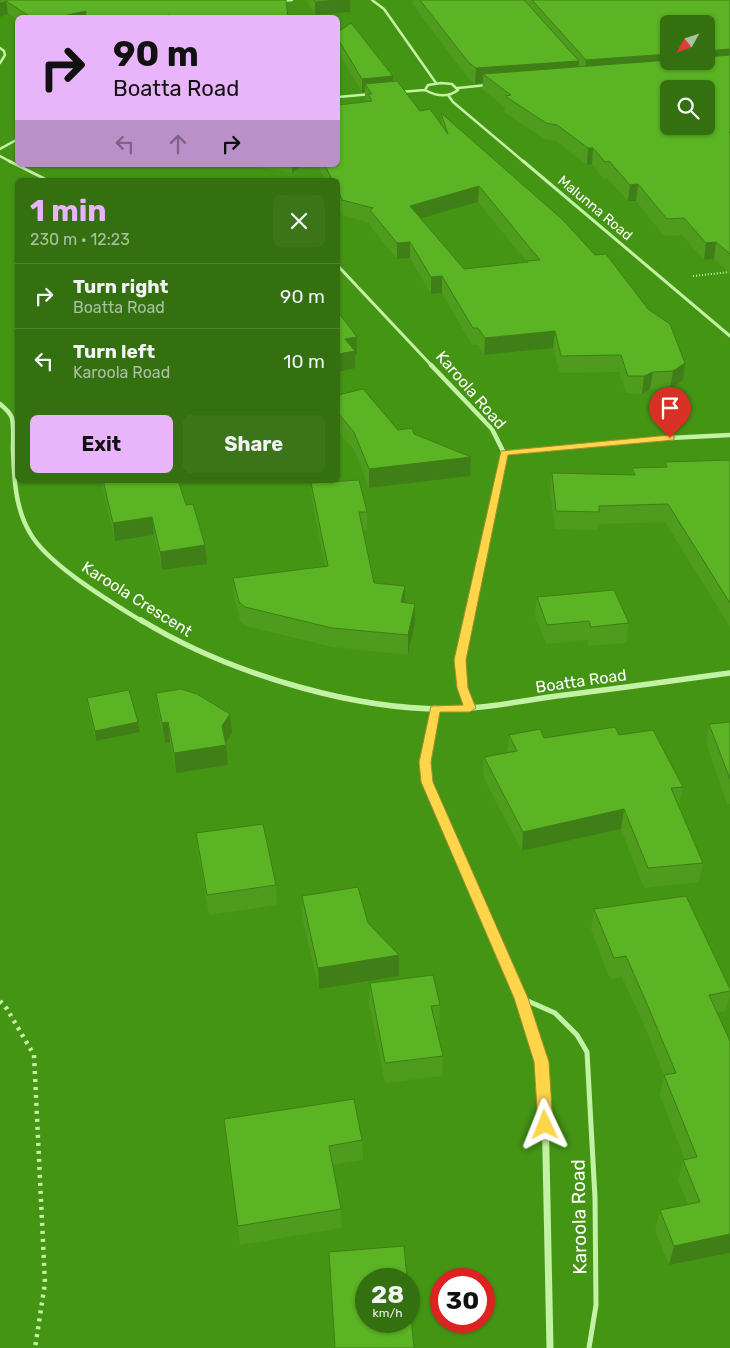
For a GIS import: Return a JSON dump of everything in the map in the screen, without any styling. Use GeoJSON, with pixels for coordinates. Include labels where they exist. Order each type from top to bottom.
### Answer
{"type":"FeatureCollection","features":[{"type":"Feature","properties":{"kind":"street"},"geometry":{"type":"LineString","coordinates":[[277,2],[292,0]]}},
{"type":"Feature","properties":{"kind":"street"},"geometry":{"type":"LineString","coordinates":[[372,0],[384,9],[436,83]]}},
{"type":"Feature","properties":{"kind":"street"},"geometry":{"type":"LineString","coordinates":[[0,48],[4,51],[5,55],[0,63]]}},
{"type":"Feature","properties":{"kind":"street"},"geometry":{"type":"LineString","coordinates":[[425,90],[426,87],[436,83],[447,83],[458,88],[487,86]]}},
{"type":"Feature","properties":{"kind":"street"},"geometry":{"type":"LineString","coordinates":[[396,92],[425,90],[436,94],[448,94],[458,91],[458,88]]}},
{"type":"Feature","properties":{"kind":"street"},"geometry":{"type":"LineString","coordinates":[[340,96],[377,94]]}},
{"type":"Feature","properties":{"kind":"street","name":"Malunna Road"},"geometry":{"type":"LineString","coordinates":[[448,94],[453,102],[730,336]]}},
{"type":"Feature","properties":{"kind":"street"},"geometry":{"type":"LineString","coordinates":[[0,149],[15,141]]}},
{"type":"Feature","properties":{"kind":"street"},"geometry":{"type":"LineString","coordinates":[[0,156],[15,165]]}},
{"type":"Feature","properties":{"kind":"street"},"geometry":{"type":"LineString","coordinates":[[19,167],[40,178]]}},
{"type":"Feature","properties":{"kind":"street","name":"Karoola Road"},"geometry":{"type":"LineString","coordinates":[[340,268],[492,429],[504,453],[460,660],[463,688],[470,708]]}},
{"type":"Feature","properties":{"kind":"street","name":"Karoola Crescent"},"geometry":{"type":"LineString","coordinates":[[0,404],[6,408],[12,419],[15,477]]}},
{"type":"Feature","properties":{"kind":"street"},"geometry":{"type":"LineString","coordinates":[[504,453],[670,438],[730,435]]}},
{"type":"Feature","properties":{"kind":"street","name":"Karoola Crescent"},"geometry":{"type":"LineString","coordinates":[[15,483],[16,496],[21,516],[30,534],[41,548],[61,566],[146,624],[196,650],[252,672],[310,689],[374,703],[435,708]]}},
{"type":"Feature","properties":{"kind":"street","name":"Boatta Road"},"geometry":{"type":"LineString","coordinates":[[435,708],[470,708],[730,673]]}},
{"type":"Feature","properties":{"kind":"street","name":"Karoola Road"},"geometry":{"type":"LineString","coordinates":[[435,708],[425,762],[427,782],[521,998],[541,1062],[544,1089],[550,1348]]}},
{"type":"Feature","properties":{"kind":"lane","name":"Karoola Road"},"geometry":{"type":"LineString","coordinates":[[521,998],[555,1013],[577,1035],[587,1052],[595,1198],[596,1305],[589,1348]]}},
{"type":"Feature","properties":{"kind":"path"},"geometry":{"type":"LineString","coordinates":[[662,279],[730,272]]}},
{"type":"Feature","properties":{"kind":"path"},"geometry":{"type":"LineString","coordinates":[[0,1001],[8,1009],[34,1055],[45,1282],[35,1348]]}},
{"type":"Feature","properties":{"kind":"building"},"geometry":{"type":"Polygon","coordinates":[[[0,0],[286,0],[288,15],[85,15],[86,11],[68,15],[27,15],[6,1],[0,3],[0,0]]]}},
{"type":"Feature","properties":{"kind":"building"},"geometry":{"type":"Polygon","coordinates":[[[314,0],[339,0],[315,2],[314,0]]]}},
{"type":"Feature","properties":{"kind":"building"},"geometry":{"type":"Polygon","coordinates":[[[420,0],[524,0],[579,61],[476,68],[469,63],[420,0]]]}},
{"type":"Feature","properties":{"kind":"building"},"geometry":{"type":"Polygon","coordinates":[[[532,0],[730,0],[730,49],[715,50],[715,15],[660,15],[660,55],[586,60],[532,0]]]}},
{"type":"Feature","properties":{"kind":"building"},"geometry":{"type":"Polygon","coordinates":[[[351,23],[393,76],[362,79],[340,42],[340,31],[351,23]]]}},
{"type":"Feature","properties":{"kind":"building"},"geometry":{"type":"Polygon","coordinates":[[[730,55],[730,254],[716,242],[706,243],[684,218],[667,219],[638,184],[630,185],[609,161],[605,162],[593,148],[588,148],[557,125],[546,123],[505,96],[511,95],[483,74],[660,61],[660,70],[715,70],[715,56],[730,55]]]}},
{"type":"Feature","properties":{"kind":"building"},"geometry":{"type":"Polygon","coordinates":[[[397,81],[420,111],[430,109],[448,134],[441,113],[563,220],[595,255],[606,254],[648,309],[670,324],[685,363],[673,371],[653,372],[644,376],[628,376],[621,355],[561,356],[555,331],[485,338],[478,328],[473,328],[442,276],[431,277],[410,242],[397,243],[370,210],[373,208],[342,200],[340,195],[340,178],[331,178],[326,167],[340,167],[340,105],[372,101],[368,94],[372,94],[365,84],[397,81]],[[479,186],[410,206],[464,269],[540,260],[479,186]]]}},
{"type":"Feature","properties":{"kind":"building"},"geometry":{"type":"Polygon","coordinates":[[[340,315],[357,337],[345,339],[355,351],[340,354],[340,315]]]}},
{"type":"Feature","properties":{"kind":"building"},"geometry":{"type":"Polygon","coordinates":[[[363,389],[398,430],[412,428],[414,434],[471,457],[369,469],[354,432],[340,415],[340,395],[363,389]]]}},
{"type":"Feature","properties":{"kind":"building"},"geometry":{"type":"Polygon","coordinates":[[[730,460],[730,603],[668,504],[599,506],[599,512],[556,511],[552,473],[635,475],[632,468],[667,467],[665,462],[730,460]]]}},
{"type":"Feature","properties":{"kind":"building"},"geometry":{"type":"Polygon","coordinates":[[[359,480],[367,512],[359,512],[374,583],[405,586],[401,602],[415,604],[408,635],[332,628],[245,607],[239,602],[233,578],[328,566],[311,483],[340,483],[340,481],[359,480]]]}},
{"type":"Feature","properties":{"kind":"building"},"geometry":{"type":"Polygon","coordinates":[[[104,483],[179,483],[186,505],[193,504],[205,545],[160,552],[152,517],[113,523],[104,483]]]}},
{"type":"Feature","properties":{"kind":"building"},"geometry":{"type":"Polygon","coordinates":[[[614,590],[629,623],[591,627],[589,621],[547,625],[537,597],[614,590]]]}},
{"type":"Feature","properties":{"kind":"building"},"geometry":{"type":"Polygon","coordinates":[[[181,689],[197,694],[230,714],[222,726],[226,745],[174,753],[168,722],[162,723],[156,693],[181,689]]]}},
{"type":"Feature","properties":{"kind":"building"},"geometry":{"type":"Polygon","coordinates":[[[129,690],[138,722],[95,731],[87,698],[129,690]]]}},
{"type":"Feature","properties":{"kind":"building"},"geometry":{"type":"Polygon","coordinates":[[[730,722],[730,779],[709,724],[730,722]]]}},
{"type":"Feature","properties":{"kind":"building"},"geometry":{"type":"Polygon","coordinates":[[[615,727],[619,735],[653,730],[683,787],[671,788],[703,863],[648,868],[624,809],[523,832],[484,757],[517,751],[509,735],[540,729],[544,738],[615,727]]]}},
{"type":"Feature","properties":{"kind":"building"},"geometry":{"type":"Polygon","coordinates":[[[263,824],[276,885],[207,895],[196,833],[263,824]]]}},
{"type":"Feature","properties":{"kind":"building"},"geometry":{"type":"Polygon","coordinates":[[[358,887],[368,923],[399,955],[318,968],[302,896],[358,887]]]}},
{"type":"Feature","properties":{"kind":"building"},"geometry":{"type":"Polygon","coordinates":[[[686,896],[730,989],[730,991],[709,995],[730,1041],[730,1234],[674,1246],[660,1210],[700,1202],[683,1160],[697,1157],[664,1075],[676,1073],[626,956],[614,958],[594,909],[686,896]]]}},
{"type":"Feature","properties":{"kind":"building"},"geometry":{"type":"Polygon","coordinates":[[[433,975],[440,1005],[431,1006],[443,1056],[385,1063],[370,983],[433,975]]]}},
{"type":"Feature","properties":{"kind":"building"},"geometry":{"type":"Polygon","coordinates":[[[354,1099],[362,1140],[329,1146],[341,1209],[238,1226],[224,1119],[354,1099]]]}},
{"type":"Feature","properties":{"kind":"building"},"geometry":{"type":"Polygon","coordinates":[[[404,1246],[406,1268],[355,1268],[355,1333],[413,1333],[414,1348],[335,1348],[329,1252],[404,1246]]]}},
{"type":"Feature","properties":{"kind":"route"},"geometry":{"type":"LineString","coordinates":[[545,1125],[541,1062],[521,998],[427,782],[425,762],[435,708],[470,708],[463,688],[460,660],[504,453],[670,438]]}}]}
